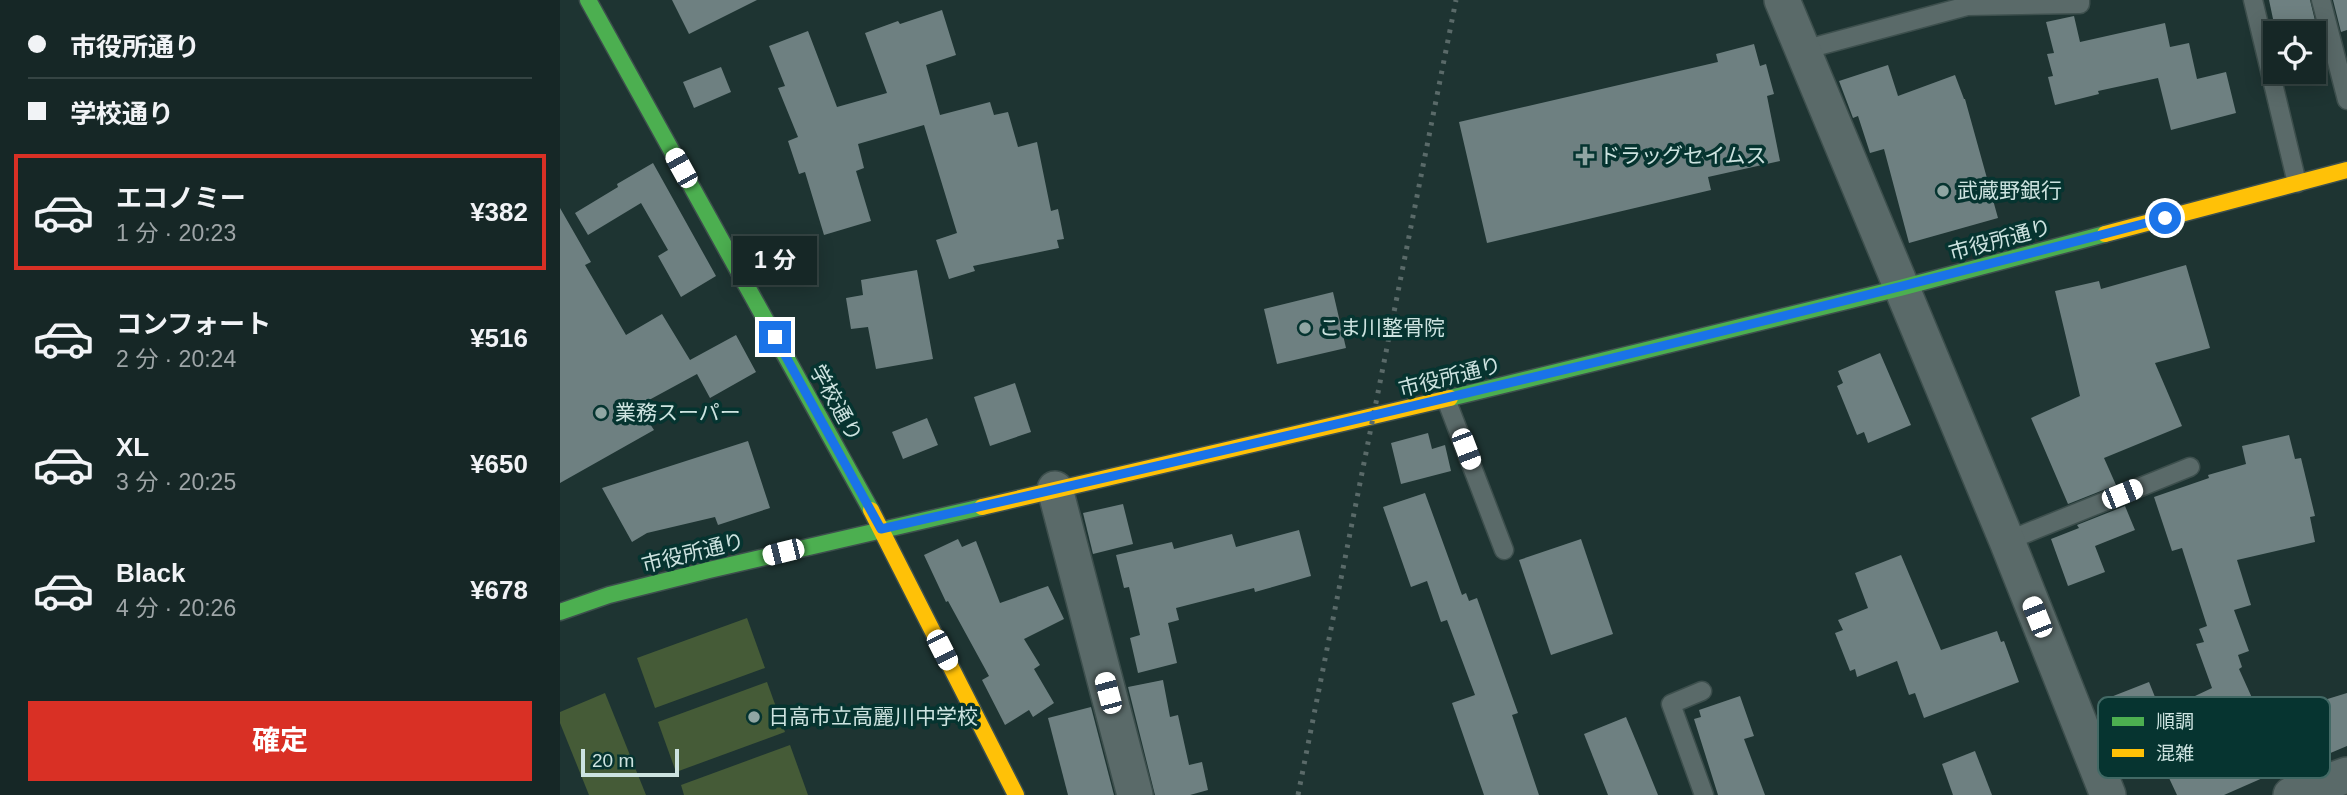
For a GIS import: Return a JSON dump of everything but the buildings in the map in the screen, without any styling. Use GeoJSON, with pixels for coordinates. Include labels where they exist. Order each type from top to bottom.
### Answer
{"type":"FeatureCollection","features":[{"type":"Feature","properties":{"kind":"street","name":"学校通り"},"geometry":{"type":"LineString","coordinates":[[588,0],[881,529],[1016,795]]}},
{"type":"Feature","properties":{"kind":"street"},"geometry":{"type":"LineString","coordinates":[[1782,0],[2007,541],[2098,770]]}},
{"type":"Feature","properties":{"kind":"street","name":"市役所通り"},"geometry":{"type":"LineString","coordinates":[[560,612],[610,595],[881,529],[1446,399],[1900,288],[2347,170]]}},
{"type":"Feature","properties":{"kind":"street"},"geometry":{"type":"LineString","coordinates":[[1055,489],[1135,795]]}},
{"type":"Feature","properties":{"kind":"street"},"geometry":{"type":"LineString","coordinates":[[2291,795],[2347,775]]}},
{"type":"Feature","properties":{"kind":"street"},"geometry":{"type":"LineString","coordinates":[[2101,778],[2108,795]]}},
{"type":"Feature","properties":{"kind":"lane"},"geometry":{"type":"LineString","coordinates":[[1803,50],[1967,3],[2080,4],[2080,0]]}},
{"type":"Feature","properties":{"kind":"lane"},"geometry":{"type":"LineString","coordinates":[[2253,0],[2297,183]]}},
{"type":"Feature","properties":{"kind":"lane"},"geometry":{"type":"LineString","coordinates":[[2321,0],[2347,100]]}},
{"type":"Feature","properties":{"kind":"lane"},"geometry":{"type":"LineString","coordinates":[[1446,399],[1504,550]]}},
{"type":"Feature","properties":{"kind":"lane"},"geometry":{"type":"LineString","coordinates":[[2007,541],[2190,467]]}},
{"type":"Feature","properties":{"kind":"lane"},"geometry":{"type":"LineString","coordinates":[[1702,691],[1671,704],[1704,795]]}},
{"type":"Feature","properties":{"kind":"green space"},"geometry":{"type":"Polygon","coordinates":[[[747,618],[765,668],[655,708],[637,658],[747,618]]]}},
{"type":"Feature","properties":{"kind":"green space"},"geometry":{"type":"Polygon","coordinates":[[[767,682],[785,732],[676,772],[658,722],[767,682]]]}},
{"type":"Feature","properties":{"kind":"green space"},"geometry":{"type":"Polygon","coordinates":[[[605,693],[646,795],[589,795],[560,723],[560,712],[605,693]]]}},
{"type":"Feature","properties":{"kind":"green space"},"geometry":{"type":"Polygon","coordinates":[[[790,745],[808,795],[684,795],[681,785],[790,745]]]}},
{"type":"Feature","properties":{"kind":"railway"},"geometry":{"type":"LineString","coordinates":[[1298,795],[1456,0]]}},
{"type":"Feature","properties":{"kind":"traffic: fast"},"geometry":{"type":"LineString","coordinates":[[588,0],[871,510]]}},
{"type":"Feature","properties":{"kind":"traffic: fast"},"geometry":{"type":"LineString","coordinates":[[1450,398],[1900,288],[2105,234]]}},
{"type":"Feature","properties":{"kind":"traffic: fast"},"geometry":{"type":"LineString","coordinates":[[560,612],[609,595],[709,570],[982,507]]}},
{"type":"Feature","properties":{"kind":"traffic: slow"},"geometry":{"type":"LineString","coordinates":[[2105,234],[2347,170]]}},
{"type":"Feature","properties":{"kind":"traffic: slow"},"geometry":{"type":"LineString","coordinates":[[982,507],[1450,398]]}},
{"type":"Feature","properties":{"kind":"traffic: slow"},"geometry":{"type":"LineString","coordinates":[[871,510],[1016,795]]}},
{"type":"Feature","properties":{"kind":"place","name":"ドラッグセイムス"},"geometry":{"type":"Point","coordinates":[1585,156]}},
{"type":"Feature","properties":{"kind":"place","name":"武蔵野銀行"},"geometry":{"type":"Point","coordinates":[1943,191]}},
{"type":"Feature","properties":{"kind":"place","name":"こま川整骨院"},"geometry":{"type":"Point","coordinates":[1305,328]}},
{"type":"Feature","properties":{"kind":"place","name":"業務スーパー"},"geometry":{"type":"Point","coordinates":[601,413]}},
{"type":"Feature","properties":{"kind":"place","name":"日高市立高麗川中学校"},"geometry":{"type":"Point","coordinates":[754,717]}},
{"type":"Feature","properties":{"kind":"route"},"geometry":{"type":"LineString","coordinates":[[775,337],[881,529],[1473,393],[1900,288],[2165,218]]}}]}
